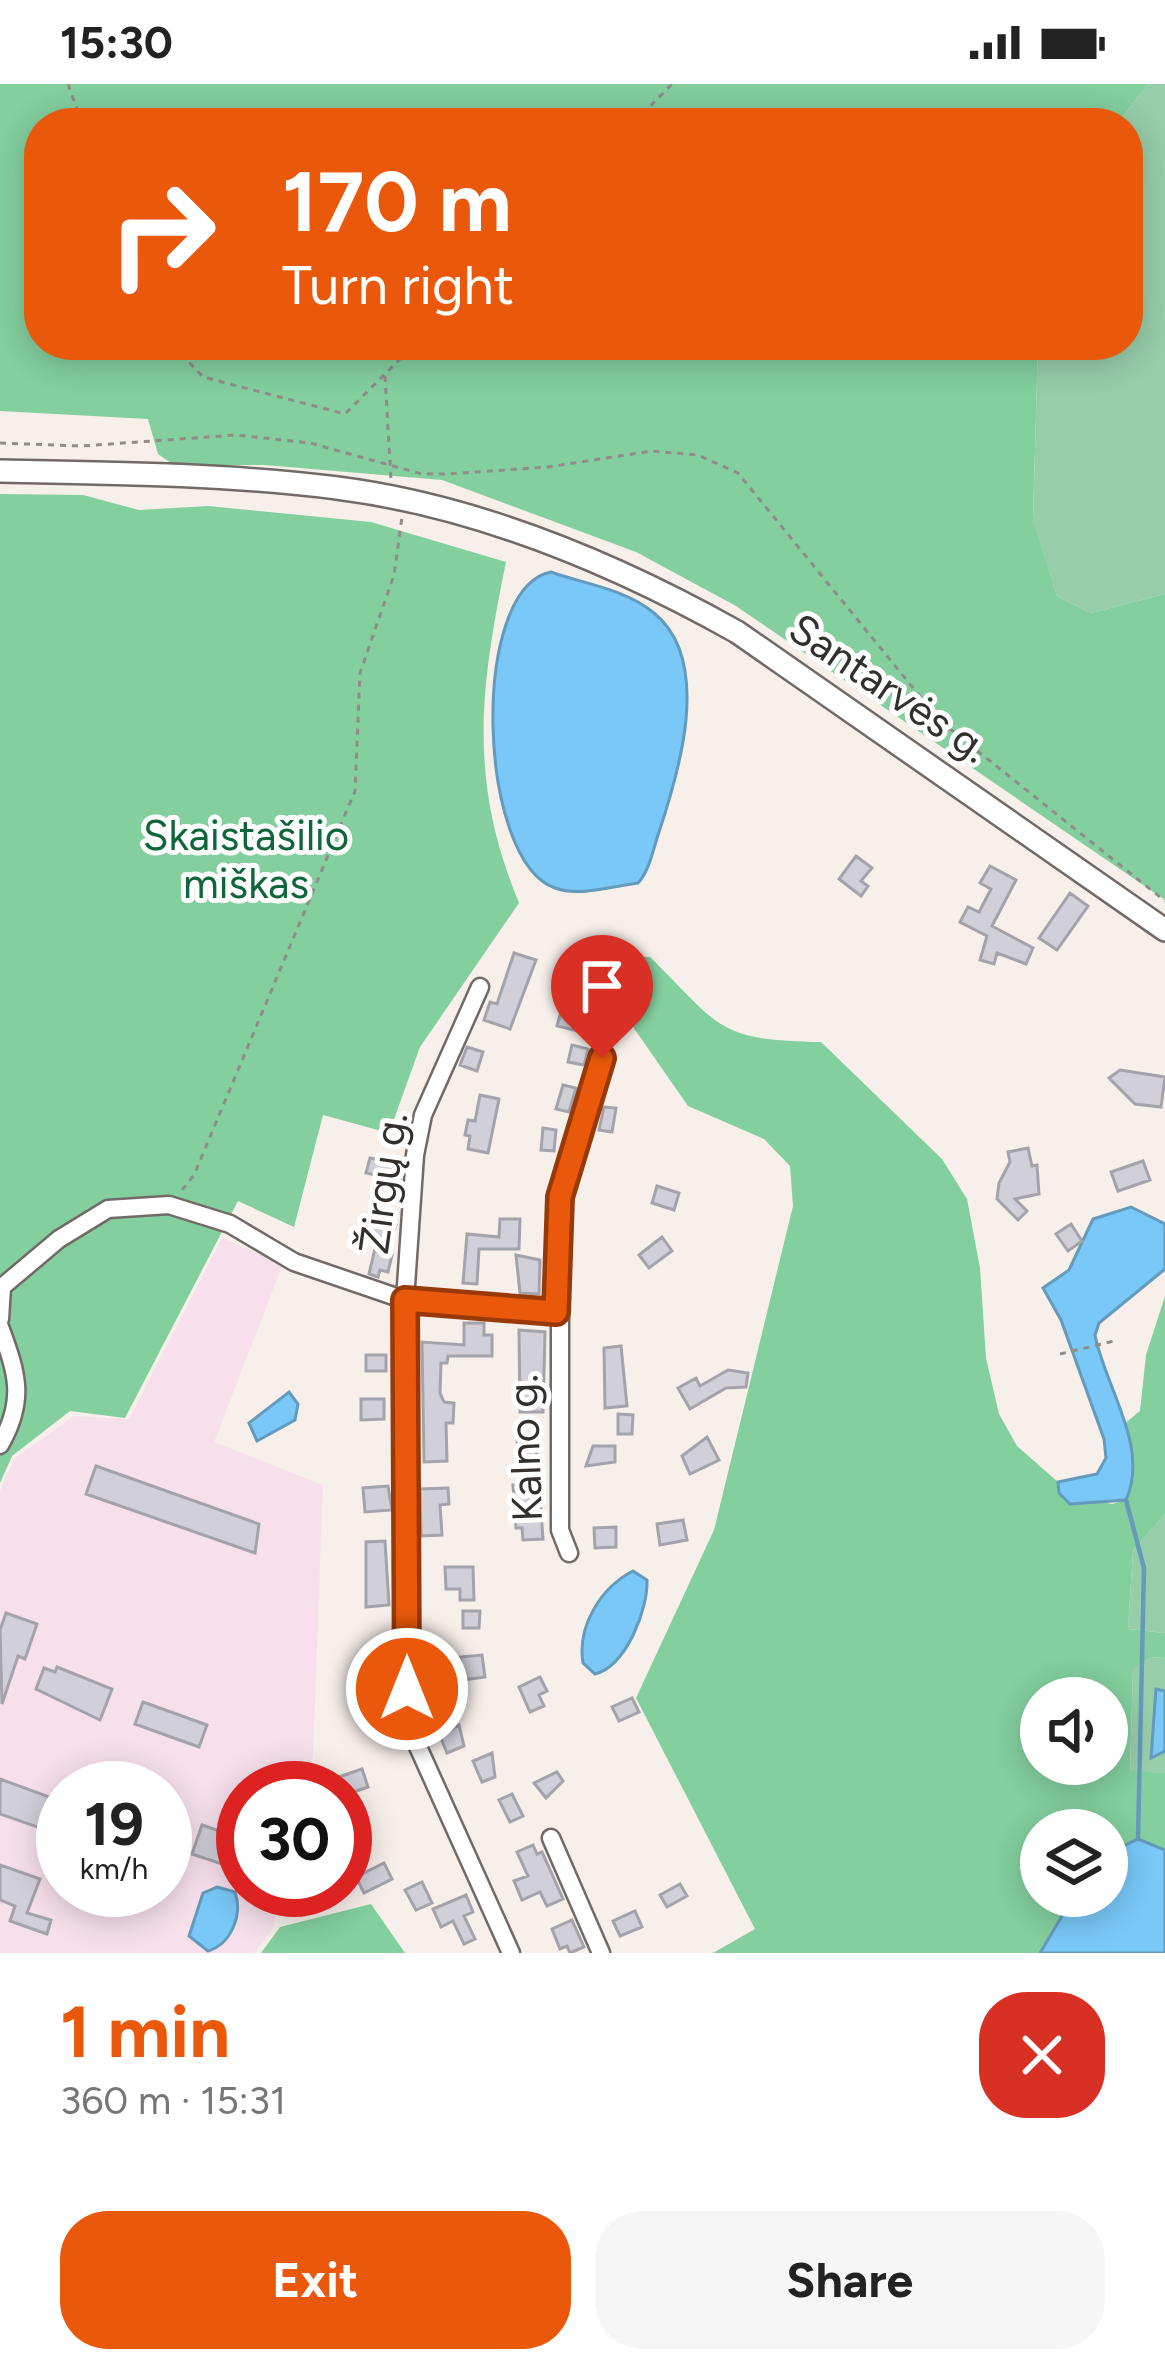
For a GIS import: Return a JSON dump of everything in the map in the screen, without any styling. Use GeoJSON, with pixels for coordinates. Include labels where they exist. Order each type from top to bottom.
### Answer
{"type":"FeatureCollection","features":[{"type":"Feature","properties":{"kind":"main road","name":"Santarvės g."},"geometry":{"type":"LineString","coordinates":[[0,471],[235,479],[397,499],[549,543],[675,597],[737,632],[1165,930]]}},
{"type":"Feature","properties":{"kind":"street","name":"Žirgų g."},"geometry":{"type":"LineString","coordinates":[[480,987],[423,1115],[405,1300],[410,1729],[511,1953]]}},
{"type":"Feature","properties":{"kind":"street","name":"Kalno g."},"geometry":{"type":"LineString","coordinates":[[569,1553],[560,1530],[556,1312],[560,1197],[602,1058]]}},
{"type":"Feature","properties":{"kind":"street"},"geometry":{"type":"LineString","coordinates":[[0,1445],[17,1412],[20,1379],[0,1323],[2,1286],[59,1239],[108,1209],[169,1205],[230,1223],[294,1262],[405,1300],[556,1312]]}},
{"type":"Feature","properties":{"kind":"street"},"geometry":{"type":"LineString","coordinates":[[551,1838],[601,1953]]}},
{"type":"Feature","properties":{"kind":"path"},"geometry":{"type":"LineString","coordinates":[[649,108],[672,84]]}},
{"type":"Feature","properties":{"kind":"path"},"geometry":{"type":"LineString","coordinates":[[187,360],[203,377],[345,414],[398,360]]}},
{"type":"Feature","properties":{"kind":"path"},"geometry":{"type":"LineString","coordinates":[[169,1205],[194,1175],[355,791],[360,673],[394,575],[397,499],[384,374]]}},
{"type":"Feature","properties":{"kind":"path"},"geometry":{"type":"LineString","coordinates":[[1060,1354],[1114,1341]]}},
{"type":"Feature","properties":{"kind":"shaded area"},"geometry":{"type":"Polygon","coordinates":[[[222,1238],[283,1264],[214,1442],[323,1485],[312,1761],[216,1761],[216,1917],[275,1917],[272,1930],[255,1953],[0,1953],[0,1491],[14,1459],[74,1416],[129,1419],[222,1238]]]}},
{"type":"Feature","properties":{"kind":"green space"},"geometry":{"type":"Polygon","coordinates":[[[0,84],[1148,84],[1130,108],[24,108],[24,360],[1038,360],[1033,519],[1057,596],[1091,613],[1165,594],[1165,900],[736,606],[636,552],[442,480],[264,465],[174,465],[158,454],[148,419],[0,411],[0,84]]]}},
{"type":"Feature","properties":{"kind":"green space"},"geometry":{"type":"Polygon","coordinates":[[[1148,84],[1165,84],[1165,594],[1091,613],[1057,596],[1033,520],[1038,360],[1143,360],[1143,108],[1130,108],[1148,84]]]}},
{"type":"Feature","properties":{"kind":"green space","name":"Skaistašilio miškas"},"geometry":{"type":"Polygon","coordinates":[[[0,494],[83,495],[139,510],[208,506],[371,522],[506,562],[490,652],[484,734],[492,816],[519,903],[420,1047],[389,1133],[323,1115],[294,1227],[238,1201],[125,1418],[70,1411],[12,1456],[0,1483],[0,494]]]}},
{"type":"Feature","properties":{"kind":"green space"},"geometry":{"type":"Polygon","coordinates":[[[618,956],[650,957],[723,1025],[760,1038],[821,1042],[942,1159],[967,1199],[980,1268],[986,1358],[999,1414],[1017,1446],[1058,1482],[1059,1493],[1112,1504],[1126,1500],[1134,1470],[1124,1424],[1140,1411],[1146,1355],[1165,1296],[1165,1514],[1133,1551],[1128,1629],[1165,1633],[1165,1658],[1151,1657],[1133,1668],[1130,1771],[1165,1773],[1165,1850],[1128,1846],[1128,1809],[1020,1809],[1020,1917],[1061,1917],[1040,1953],[713,1953],[755,1929],[636,1698],[714,1530],[793,1206],[790,1166],[764,1139],[688,1106],[631,1024],[613,972],[618,956]]]}},
{"type":"Feature","properties":{"kind":"green space"},"geometry":{"type":"Polygon","coordinates":[[[1165,1514],[1165,1633],[1128,1629],[1133,1551],[1165,1514]]]}},
{"type":"Feature","properties":{"kind":"green space"},"geometry":{"type":"Polygon","coordinates":[[[1151,1657],[1165,1658],[1165,1773],[1130,1772],[1133,1667],[1151,1657]]]}},
{"type":"Feature","properties":{"kind":"green space"},"geometry":{"type":"Polygon","coordinates":[[[372,1905],[405,1953],[261,1953],[280,1927],[320,1917],[372,1917],[372,1905]]]}},
{"type":"Feature","properties":{"kind":"water"},"geometry":{"type":"Polygon","coordinates":[[[551,572],[643,605],[672,634],[682,659],[687,688],[682,749],[651,859],[638,883],[585,891],[555,888],[529,867],[510,829],[498,780],[493,726],[496,672],[506,624],[524,589],[551,572]]]}},
{"type":"Feature","properties":{"kind":"water"},"geometry":{"type":"Polygon","coordinates":[[[1131,1207],[1165,1224],[1165,1269],[1099,1323],[1095,1335],[1129,1438],[1132,1480],[1126,1500],[1070,1504],[1059,1493],[1058,1482],[1097,1474],[1106,1458],[1104,1439],[1061,1320],[1043,1288],[1069,1270],[1093,1219],[1131,1207]]]}},
{"type":"Feature","properties":{"kind":"water"},"geometry":{"type":"Polygon","coordinates":[[[289,1392],[298,1404],[295,1420],[257,1441],[249,1423],[289,1392]]]}},
{"type":"Feature","properties":{"kind":"water"},"geometry":{"type":"Polygon","coordinates":[[[633,1571],[647,1580],[639,1621],[616,1660],[595,1674],[583,1663],[587,1623],[610,1587],[633,1571]]]}},
{"type":"Feature","properties":{"kind":"water"},"geometry":{"type":"Polygon","coordinates":[[[1156,1689],[1165,1691],[1165,1751],[1151,1758],[1156,1689]]]}},
{"type":"Feature","properties":{"kind":"water"},"geometry":{"type":"Polygon","coordinates":[[[1138,1839],[1165,1850],[1165,1953],[1040,1953],[1061,1917],[1128,1917],[1128,1844],[1138,1839]]]}},
{"type":"Feature","properties":{"kind":"water"},"geometry":{"type":"Polygon","coordinates":[[[216,1887],[216,1917],[235,1917],[229,1935],[208,1951],[189,1936],[203,1893],[216,1887]]]}},
{"type":"Feature","properties":{"kind":"building"},"geometry":{"type":"Polygon","coordinates":[[[856,856],[872,868],[861,881],[868,886],[861,896],[839,879],[856,856]]]}},
{"type":"Feature","properties":{"kind":"building"},"geometry":{"type":"Polygon","coordinates":[[[990,866],[1016,880],[992,926],[1033,948],[1026,964],[997,953],[994,964],[980,960],[987,936],[960,922],[968,907],[979,912],[991,889],[980,883],[990,866]]]}},
{"type":"Feature","properties":{"kind":"building"},"geometry":{"type":"Polygon","coordinates":[[[1070,893],[1088,906],[1057,950],[1039,938],[1070,893]]]}},
{"type":"Feature","properties":{"kind":"building"},"geometry":{"type":"Polygon","coordinates":[[[514,953],[536,960],[510,1029],[484,1020],[490,1002],[497,1004],[514,953]]]}},
{"type":"Feature","properties":{"kind":"building"},"geometry":{"type":"Polygon","coordinates":[[[564,1001],[585,1007],[578,1031],[557,1026],[564,1001]]]}},
{"type":"Feature","properties":{"kind":"building"},"geometry":{"type":"Polygon","coordinates":[[[572,1045],[588,1049],[584,1065],[568,1062],[572,1045]]]}},
{"type":"Feature","properties":{"kind":"building"},"geometry":{"type":"Polygon","coordinates":[[[467,1047],[483,1052],[477,1071],[460,1065],[467,1047]]]}},
{"type":"Feature","properties":{"kind":"building"},"geometry":{"type":"Polygon","coordinates":[[[1120,1070],[1165,1077],[1161,1107],[1135,1104],[1109,1078],[1120,1070]]]}},
{"type":"Feature","properties":{"kind":"building"},"geometry":{"type":"Polygon","coordinates":[[[563,1085],[576,1088],[569,1112],[556,1109],[563,1085]]]}},
{"type":"Feature","properties":{"kind":"building"},"geometry":{"type":"Polygon","coordinates":[[[480,1095],[499,1099],[488,1153],[468,1149],[470,1136],[465,1135],[468,1120],[475,1121],[480,1095]]]}},
{"type":"Feature","properties":{"kind":"building"},"geometry":{"type":"Polygon","coordinates":[[[604,1107],[616,1108],[612,1132],[599,1130],[604,1107]]]}},
{"type":"Feature","properties":{"kind":"building"},"geometry":{"type":"Polygon","coordinates":[[[543,1128],[556,1130],[554,1151],[541,1150],[543,1128]]]}},
{"type":"Feature","properties":{"kind":"building"},"geometry":{"type":"Polygon","coordinates":[[[1028,1148],[1032,1166],[1037,1165],[1039,1194],[1015,1199],[1027,1211],[1018,1220],[997,1199],[999,1183],[1010,1162],[1008,1152],[1028,1148]]]}},
{"type":"Feature","properties":{"kind":"building"},"geometry":{"type":"Polygon","coordinates":[[[370,1158],[402,1165],[400,1181],[366,1173],[370,1158]]]}},
{"type":"Feature","properties":{"kind":"building"},"geometry":{"type":"Polygon","coordinates":[[[1143,1161],[1150,1180],[1118,1191],[1111,1172],[1143,1161]]]}},
{"type":"Feature","properties":{"kind":"building"},"geometry":{"type":"Polygon","coordinates":[[[657,1186],[679,1193],[674,1210],[652,1203],[657,1186]]]}},
{"type":"Feature","properties":{"kind":"building"},"geometry":{"type":"Polygon","coordinates":[[[371,1206],[387,1211],[383,1221],[396,1225],[386,1254],[392,1255],[388,1272],[380,1270],[378,1277],[369,1274],[377,1240],[361,1234],[371,1206]]]}},
{"type":"Feature","properties":{"kind":"building"},"geometry":{"type":"Polygon","coordinates":[[[500,1219],[520,1219],[519,1249],[479,1249],[477,1284],[463,1283],[467,1234],[499,1237],[500,1219]]]}},
{"type":"Feature","properties":{"kind":"building"},"geometry":{"type":"Polygon","coordinates":[[[1071,1224],[1082,1241],[1068,1251],[1056,1234],[1071,1224]]]}},
{"type":"Feature","properties":{"kind":"building"},"geometry":{"type":"Polygon","coordinates":[[[662,1237],[672,1251],[649,1268],[639,1255],[662,1237]]]}},
{"type":"Feature","properties":{"kind":"building"},"geometry":{"type":"Polygon","coordinates":[[[516,1255],[540,1260],[539,1294],[520,1293],[516,1255]]]}},
{"type":"Feature","properties":{"kind":"building"},"geometry":{"type":"Polygon","coordinates":[[[464,1323],[484,1323],[484,1335],[492,1335],[492,1356],[448,1356],[447,1363],[441,1363],[440,1393],[444,1402],[454,1403],[453,1423],[446,1423],[447,1461],[424,1462],[422,1342],[464,1345],[464,1323]]]}},
{"type":"Feature","properties":{"kind":"building"},"geometry":{"type":"Polygon","coordinates":[[[519,1330],[545,1332],[543,1412],[520,1412],[519,1330]]]}},
{"type":"Feature","properties":{"kind":"building"},"geometry":{"type":"Polygon","coordinates":[[[621,1346],[627,1406],[605,1408],[604,1348],[621,1346]]]}},
{"type":"Feature","properties":{"kind":"building"},"geometry":{"type":"Polygon","coordinates":[[[366,1355],[386,1355],[386,1371],[366,1371],[366,1355]]]}},
{"type":"Feature","properties":{"kind":"building"},"geometry":{"type":"Polygon","coordinates":[[[728,1370],[748,1373],[746,1387],[726,1388],[690,1409],[678,1388],[696,1378],[700,1386],[728,1370]]]}},
{"type":"Feature","properties":{"kind":"building"},"geometry":{"type":"Polygon","coordinates":[[[361,1399],[384,1399],[384,1419],[361,1420],[361,1399]]]}},
{"type":"Feature","properties":{"kind":"building"},"geometry":{"type":"Polygon","coordinates":[[[618,1414],[633,1415],[632,1434],[618,1434],[618,1414]]]}},
{"type":"Feature","properties":{"kind":"building"},"geometry":{"type":"Polygon","coordinates":[[[535,1433],[537,1458],[518,1459],[517,1434],[535,1433]]]}},
{"type":"Feature","properties":{"kind":"building"},"geometry":{"type":"Polygon","coordinates":[[[707,1437],[719,1460],[690,1474],[682,1456],[707,1437]]]}},
{"type":"Feature","properties":{"kind":"building"},"geometry":{"type":"Polygon","coordinates":[[[593,1446],[615,1446],[615,1462],[586,1466],[593,1446]]]}},
{"type":"Feature","properties":{"kind":"building"},"geometry":{"type":"Polygon","coordinates":[[[96,1466],[259,1524],[255,1553],[86,1494],[96,1466]]]}},
{"type":"Feature","properties":{"kind":"building"},"geometry":{"type":"Polygon","coordinates":[[[513,1485],[539,1485],[543,1539],[523,1540],[522,1528],[516,1528],[513,1485]]]}},
{"type":"Feature","properties":{"kind":"building"},"geometry":{"type":"Polygon","coordinates":[[[388,1486],[392,1510],[365,1512],[363,1488],[388,1486]]]}},
{"type":"Feature","properties":{"kind":"building"},"geometry":{"type":"Polygon","coordinates":[[[448,1488],[449,1504],[440,1505],[442,1535],[421,1536],[420,1489],[448,1488]]]}},
{"type":"Feature","properties":{"kind":"building"},"geometry":{"type":"Polygon","coordinates":[[[683,1520],[687,1540],[660,1545],[657,1524],[683,1520]]]}},
{"type":"Feature","properties":{"kind":"building"},"geometry":{"type":"Polygon","coordinates":[[[616,1527],[616,1547],[595,1548],[594,1528],[616,1527]]]}},
{"type":"Feature","properties":{"kind":"building"},"geometry":{"type":"Polygon","coordinates":[[[385,1541],[389,1605],[366,1607],[366,1542],[385,1541]]]}},
{"type":"Feature","properties":{"kind":"building"},"geometry":{"type":"Polygon","coordinates":[[[445,1567],[473,1567],[474,1600],[460,1600],[460,1589],[446,1589],[445,1567]]]}},
{"type":"Feature","properties":{"kind":"building"},"geometry":{"type":"Polygon","coordinates":[[[463,1611],[480,1611],[479,1628],[463,1628],[463,1611]]]}},
{"type":"Feature","properties":{"kind":"building"},"geometry":{"type":"Polygon","coordinates":[[[6,1613],[37,1624],[25,1659],[18,1656],[2,1704],[0,1630],[6,1613]]]}},
{"type":"Feature","properties":{"kind":"building"},"geometry":{"type":"Polygon","coordinates":[[[482,1655],[485,1677],[463,1680],[460,1657],[482,1655]]]}},
{"type":"Feature","properties":{"kind":"building"},"geometry":{"type":"Polygon","coordinates":[[[385,1663],[392,1723],[374,1726],[363,1672],[370,1672],[369,1665],[385,1663]]]}},
{"type":"Feature","properties":{"kind":"building"},"geometry":{"type":"Polygon","coordinates":[[[57,1667],[112,1689],[100,1720],[36,1689],[44,1668],[55,1672],[57,1667]]]}},
{"type":"Feature","properties":{"kind":"building"},"geometry":{"type":"Polygon","coordinates":[[[540,1677],[547,1691],[539,1695],[544,1706],[530,1712],[519,1687],[540,1677]]]}},
{"type":"Feature","properties":{"kind":"building"},"geometry":{"type":"Polygon","coordinates":[[[632,1698],[639,1712],[619,1721],[612,1707],[632,1698]]]}},
{"type":"Feature","properties":{"kind":"building"},"geometry":{"type":"Polygon","coordinates":[[[143,1702],[207,1725],[199,1747],[135,1724],[143,1702]]]}},
{"type":"Feature","properties":{"kind":"building"},"geometry":{"type":"Polygon","coordinates":[[[459,1725],[464,1746],[447,1753],[440,1736],[459,1725]]]}},
{"type":"Feature","properties":{"kind":"building"},"geometry":{"type":"Polygon","coordinates":[[[492,1753],[495,1777],[482,1782],[473,1761],[492,1753]]]}},
{"type":"Feature","properties":{"kind":"building"},"geometry":{"type":"Polygon","coordinates":[[[557,1772],[563,1781],[546,1798],[534,1783],[557,1772]]]}},
{"type":"Feature","properties":{"kind":"building"},"geometry":{"type":"Polygon","coordinates":[[[0,1779],[36,1792],[36,1827],[0,1814],[0,1779]]]}},
{"type":"Feature","properties":{"kind":"building"},"geometry":{"type":"Polygon","coordinates":[[[512,1794],[523,1816],[510,1822],[499,1800],[512,1794]]]}},
{"type":"Feature","properties":{"kind":"building"},"geometry":{"type":"Polygon","coordinates":[[[202,1825],[216,1830],[216,1862],[192,1854],[202,1825]]]}},
{"type":"Feature","properties":{"kind":"building"},"geometry":{"type":"Polygon","coordinates":[[[533,1845],[537,1854],[542,1852],[563,1899],[547,1906],[540,1892],[522,1900],[514,1881],[528,1876],[517,1852],[533,1845]]]}},
{"type":"Feature","properties":{"kind":"building"},"geometry":{"type":"Polygon","coordinates":[[[384,1863],[392,1879],[372,1889],[372,1869],[384,1863]]]}},
{"type":"Feature","properties":{"kind":"building"},"geometry":{"type":"Polygon","coordinates":[[[0,1865],[36,1878],[27,1913],[51,1920],[47,1934],[10,1921],[15,1906],[0,1900],[0,1865]]]}},
{"type":"Feature","properties":{"kind":"building"},"geometry":{"type":"Polygon","coordinates":[[[422,1882],[432,1903],[416,1910],[405,1890],[422,1882]]]}},
{"type":"Feature","properties":{"kind":"building"},"geometry":{"type":"Polygon","coordinates":[[[680,1884],[687,1896],[667,1907],[660,1895],[680,1884]]]}},
{"type":"Feature","properties":{"kind":"building"},"geometry":{"type":"Polygon","coordinates":[[[466,1895],[473,1912],[464,1916],[475,1939],[464,1944],[453,1921],[441,1927],[433,1909],[466,1895]]]}},
{"type":"Feature","properties":{"kind":"building"},"geometry":{"type":"Polygon","coordinates":[[[635,1911],[642,1927],[620,1936],[613,1921],[635,1911]]]}},
{"type":"Feature","properties":{"kind":"building"},"geometry":{"type":"Polygon","coordinates":[[[572,1920],[584,1947],[570,1953],[567,1946],[560,1949],[552,1929],[572,1920]]]}},
{"type":"Feature","properties":{"kind":"waterway"},"geometry":{"type":"LineString","coordinates":[[1126,1500],[1144,1568],[1138,1839]]}},
{"type":"Feature","properties":{"kind":"route"},"geometry":{"type":"LineString","coordinates":[[407,1689],[405,1300],[556,1312],[560,1197],[602,1058]]}}]}
